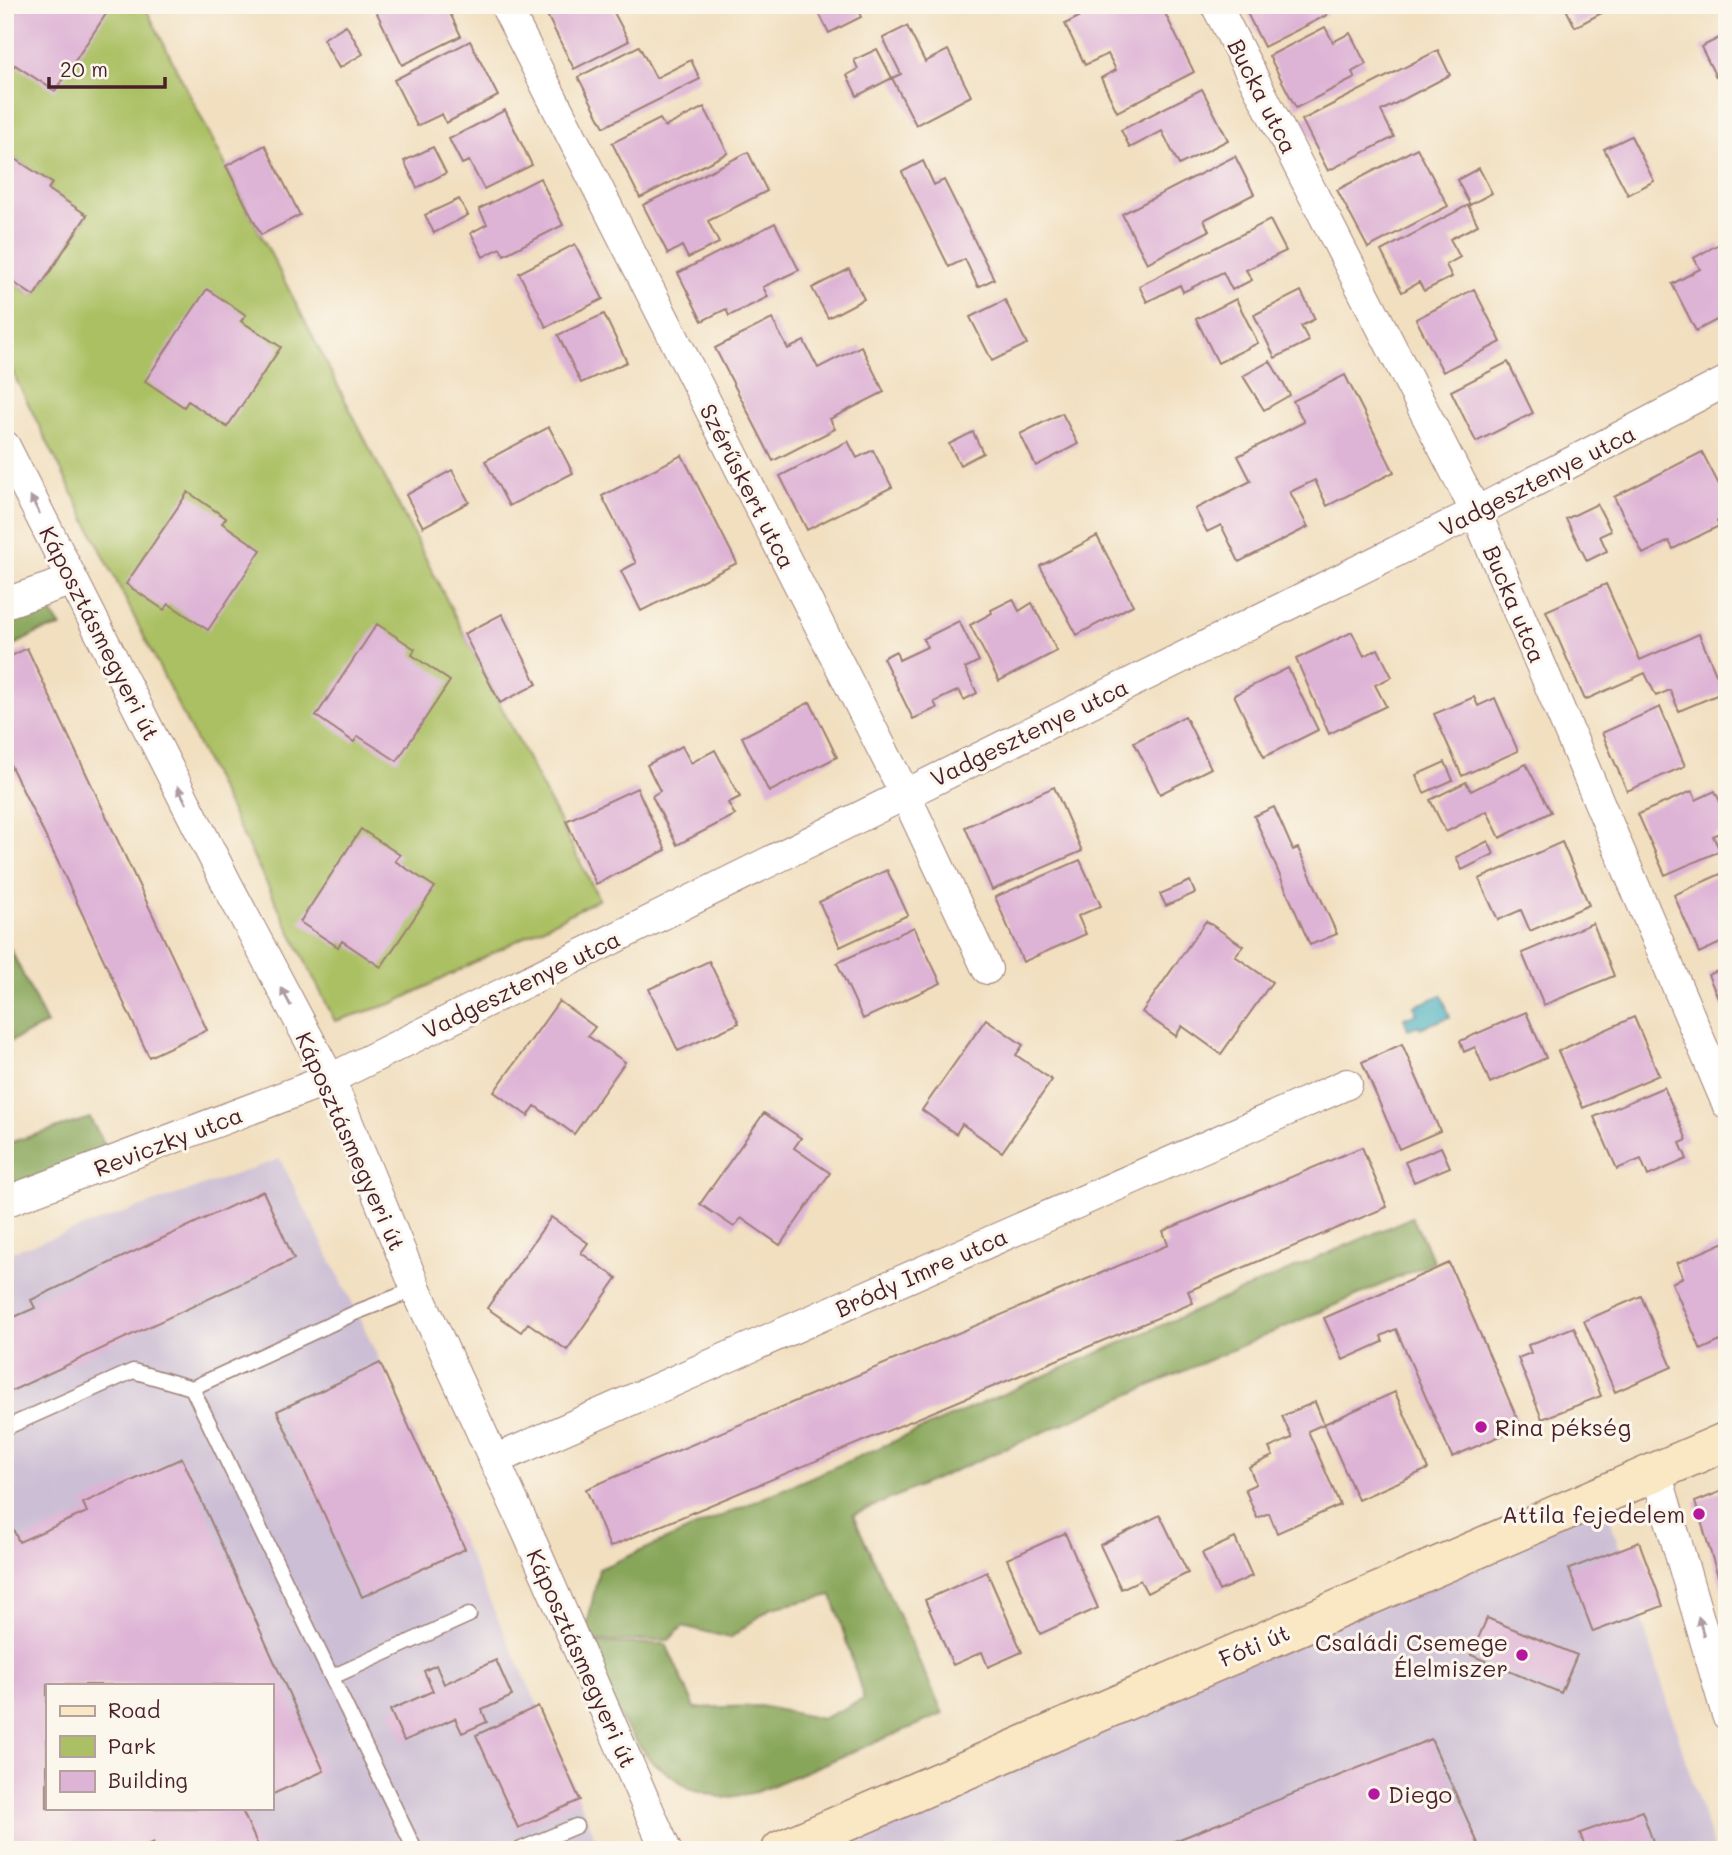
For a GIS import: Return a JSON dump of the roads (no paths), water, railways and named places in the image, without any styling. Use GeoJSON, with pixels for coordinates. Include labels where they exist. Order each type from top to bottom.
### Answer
{"type":"FeatureCollection","features":[{"type":"Feature","properties":{"kind":"street","name":"Szérűskert utca"},"geometry":{"type":"LineString","coordinates":[[505,5],[905,793],[988,969]]}},
{"type":"Feature","properties":{"kind":"street","name":"Bucka utca"},"geometry":{"type":"LineString","coordinates":[[1216,5],[1476,512],[1727,1104]]}},
{"type":"Feature","properties":{"kind":"street","name":"Vadgesztenye utca"},"geometry":{"type":"LineString","coordinates":[[330,1079],[1476,512],[1727,381]]}},
{"type":"Feature","properties":{"kind":"street","name":"Káposztásmegyeri út"},"geometry":{"type":"LineString","coordinates":[[5,446],[227,884],[330,1079],[416,1289],[495,1460],[666,1850]]}},
{"type":"Feature","properties":{"kind":"street"},"geometry":{"type":"LineString","coordinates":[[5,603],[73,580]]}},
{"type":"Feature","properties":{"kind":"street","name":"Reviczky utca"},"geometry":{"type":"LineString","coordinates":[[5,1202],[330,1079]]}},
{"type":"Feature","properties":{"kind":"street","name":"Bródy Imre utca"},"geometry":{"type":"LineString","coordinates":[[495,1460],[1347,1084]]}},
{"type":"Feature","properties":{"kind":"street","name":"Fóti út"},"geometry":{"type":"LineString","coordinates":[[781,1850],[1727,1441]]}},
{"type":"Feature","properties":{"kind":"street"},"geometry":{"type":"LineString","coordinates":[[1656,1472],[1727,1715]]}},
{"type":"Feature","properties":{"kind":"lane"},"geometry":{"type":"LineString","coordinates":[[5,1427],[133,1371],[192,1388],[357,1312],[416,1289]]}},
{"type":"Feature","properties":{"kind":"lane"},"geometry":{"type":"LineString","coordinates":[[192,1388],[415,1850]]}},
{"type":"Feature","properties":{"kind":"lane"},"geometry":{"type":"LineString","coordinates":[[332,1677],[469,1615]]}},
{"type":"Feature","properties":{"kind":"lane"},"geometry":{"type":"LineString","coordinates":[[519,1850],[576,1826]]}},
{"type":"Feature","properties":{"kind":"water"},"geometry":{"type":"Polygon","coordinates":[[[1442,995],[1450,1017],[1420,1028],[1419,1025],[1408,1029],[1404,1018],[1417,1013],[1414,1006],[1442,995]]]}},
{"type":"Feature","properties":{"kind":"place","name":"Rina pékség"},"geometry":{"type":"Point","coordinates":[1481,1427]}},
{"type":"Feature","properties":{"kind":"place","name":"Attila fejedelem"},"geometry":{"type":"Point","coordinates":[1699,1514]}},
{"type":"Feature","properties":{"kind":"place","name":"Családi Csemege Élelmiszer"},"geometry":{"type":"Point","coordinates":[1522,1655]}},
{"type":"Feature","properties":{"kind":"place","name":"Diego"},"geometry":{"type":"Point","coordinates":[1374,1794]}}]}
